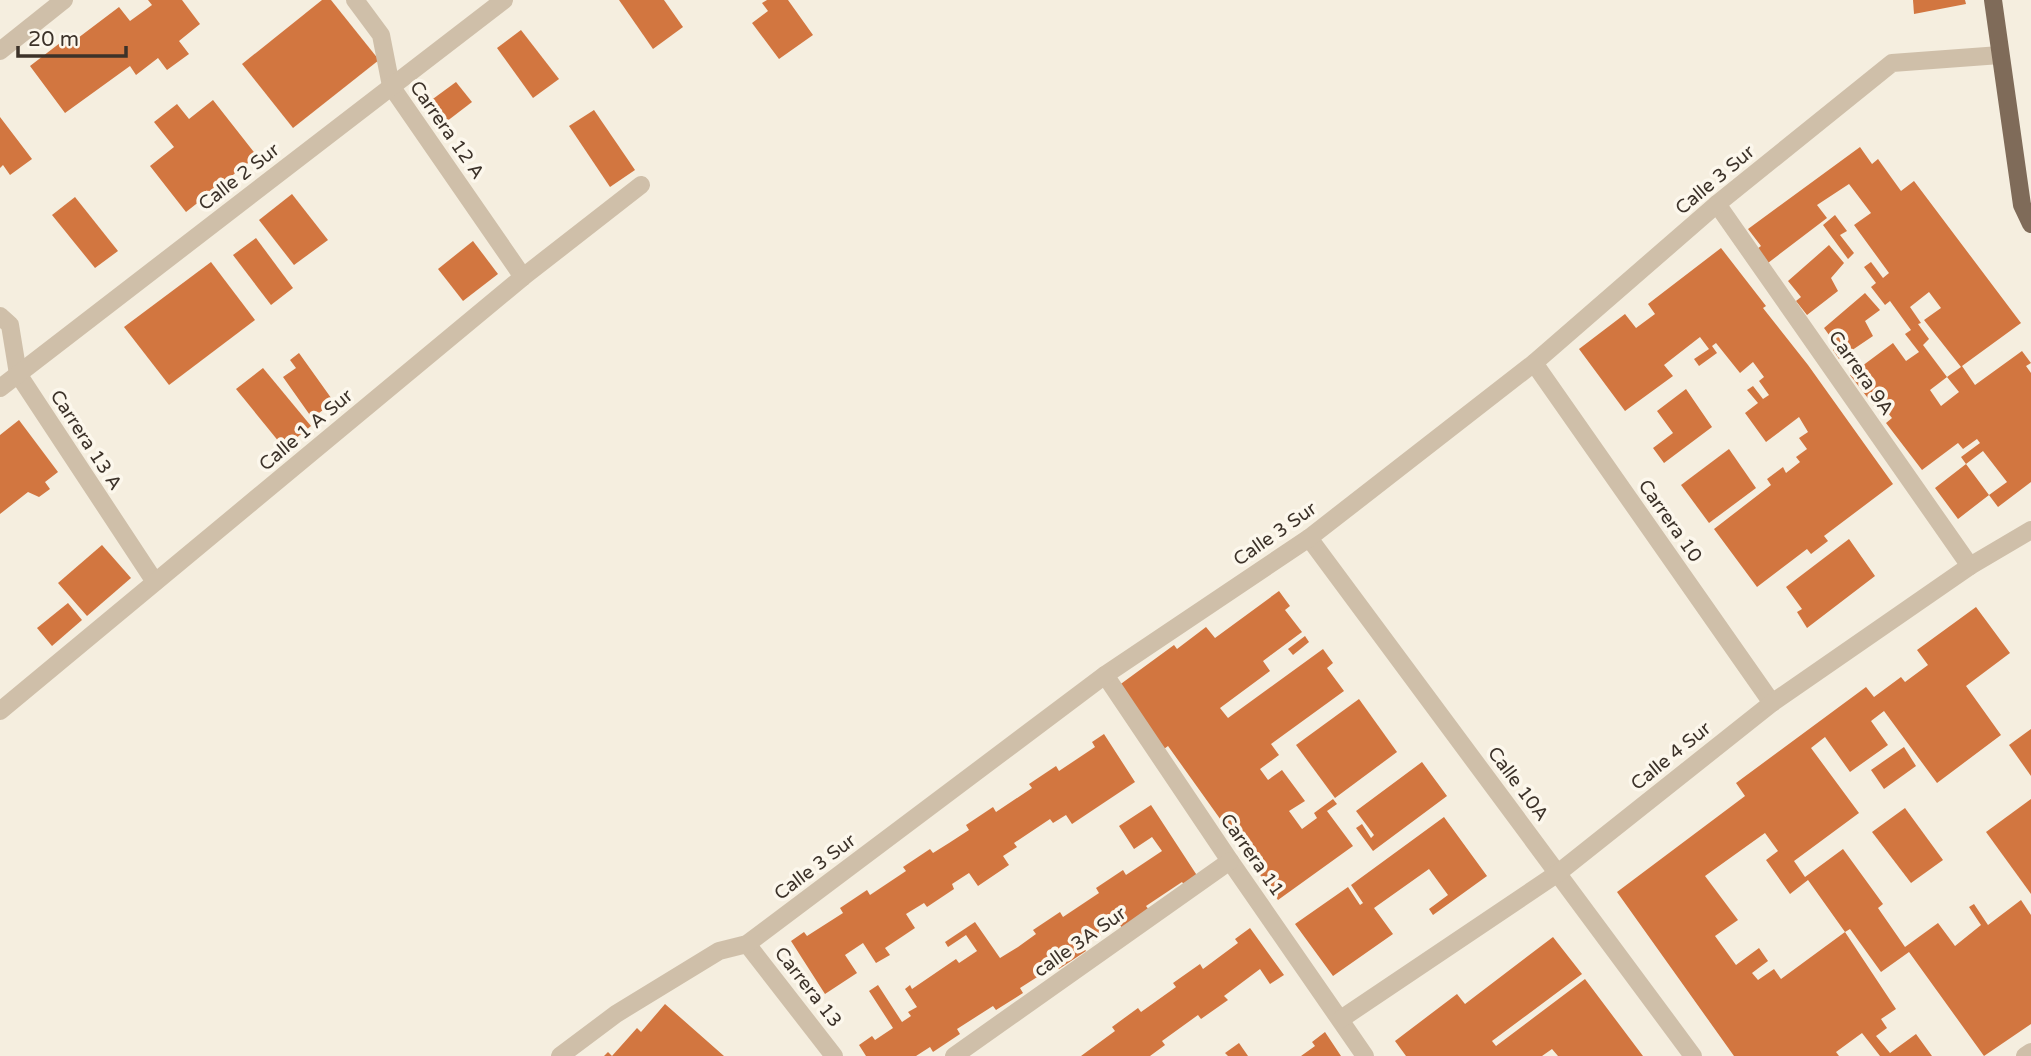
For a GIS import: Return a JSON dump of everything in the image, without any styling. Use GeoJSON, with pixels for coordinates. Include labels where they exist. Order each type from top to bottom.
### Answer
{"type":"FeatureCollection","features":[{"type":"Feature","properties":{"kind":"main road"},"geometry":{"type":"LineString","coordinates":[[1993,0],[2022,205],[2031,224]]}},
{"type":"Feature","properties":{"kind":"street"},"geometry":{"type":"LineString","coordinates":[[0,51],[64,0]]}},
{"type":"Feature","properties":{"kind":"street","name":"Carrera 12 A"},"geometry":{"type":"LineString","coordinates":[[355,0],[381,35],[391,86],[523,277]]}},
{"type":"Feature","properties":{"kind":"street","name":"Calle 2 Sur"},"geometry":{"type":"LineString","coordinates":[[0,388],[503,0]]}},
{"type":"Feature","properties":{"kind":"street","name":"Calle 3 Sur"},"geometry":{"type":"LineString","coordinates":[[561,1056],[616,1014],[719,951],[747,944],[1105,675],[1309,538],[1534,363],[1717,204],[1892,63],[2000,55]]}},
{"type":"Feature","properties":{"kind":"street","name":"Calle 1 A Sur"},"geometry":{"type":"LineString","coordinates":[[0,711],[523,277],[641,185]]}},
{"type":"Feature","properties":{"kind":"street","name":"Carrera 9A"},"geometry":{"type":"LineString","coordinates":[[1717,204],[1970,566]]}},
{"type":"Feature","properties":{"kind":"street","name":"Carrera 13 A"},"geometry":{"type":"LineString","coordinates":[[0,316],[10,326],[18,374],[155,582]]}},
{"type":"Feature","properties":{"kind":"street","name":"Carrera 10"},"geometry":{"type":"LineString","coordinates":[[1534,363],[1772,703]]}},
{"type":"Feature","properties":{"kind":"street","name":"Calle 4 Sur"},"geometry":{"type":"LineString","coordinates":[[1340,1019],[1558,873],[1772,703],[1970,566],[2031,530]]}},
{"type":"Feature","properties":{"kind":"street","name":"Calle 10A"},"geometry":{"type":"LineString","coordinates":[[1309,538],[1693,1056]]}},
{"type":"Feature","properties":{"kind":"street","name":"Carrera 11"},"geometry":{"type":"LineString","coordinates":[[1105,675],[1365,1056]]}},
{"type":"Feature","properties":{"kind":"street","name":"calle 3A Sur"},"geometry":{"type":"LineString","coordinates":[[954,1056],[1230,861]]}},
{"type":"Feature","properties":{"kind":"street","name":"Carrera 13"},"geometry":{"type":"LineString","coordinates":[[747,944],[834,1056]]}},
{"type":"Feature","properties":{"kind":"street"},"geometry":{"type":"LineString","coordinates":[[2025,1056],[2031,1052]]}},
{"type":"Feature","properties":{"kind":"building"},"geometry":{"type":"Polygon","coordinates":[[[148,0],[182,0],[200,24],[179,41],[189,54],[167,70],[158,58],[136,75],[130,66],[65,113],[30,66],[73,33],[78,38],[119,7],[130,21],[152,5],[148,0]]]}},
{"type":"Feature","properties":{"kind":"building"},"geometry":{"type":"Polygon","coordinates":[[[322,0],[331,0],[379,60],[293,128],[242,64],[322,0]]]}},
{"type":"Feature","properties":{"kind":"building"},"geometry":{"type":"Polygon","coordinates":[[[619,0],[664,0],[683,27],[653,49],[619,0]]]}},
{"type":"Feature","properties":{"kind":"building"},"geometry":{"type":"Polygon","coordinates":[[[767,0],[788,0],[813,35],[779,59],[752,23],[768,11],[762,3],[767,0]]]}},
{"type":"Feature","properties":{"kind":"building"},"geometry":{"type":"Polygon","coordinates":[[[1913,0],[1965,0],[1966,4],[1914,14],[1913,0]]]}},
{"type":"Feature","properties":{"kind":"building"},"geometry":{"type":"Polygon","coordinates":[[[521,30],[559,79],[533,98],[497,48],[521,30]]]}},
{"type":"Feature","properties":{"kind":"building"},"geometry":{"type":"Polygon","coordinates":[[[456,82],[472,102],[442,125],[426,104],[456,82]]]}},
{"type":"Feature","properties":{"kind":"building"},"geometry":{"type":"Polygon","coordinates":[[[213,100],[257,156],[186,212],[150,166],[174,147],[154,122],[177,104],[189,119],[213,100]]]}},
{"type":"Feature","properties":{"kind":"building"},"geometry":{"type":"Polygon","coordinates":[[[594,110],[635,170],[610,187],[569,126],[594,110]]]}},
{"type":"Feature","properties":{"kind":"building"},"geometry":{"type":"Polygon","coordinates":[[[0,117],[32,159],[10,175],[3,165],[0,168],[0,117]]]}},
{"type":"Feature","properties":{"kind":"building"},"geometry":{"type":"Polygon","coordinates":[[[1860,147],[1872,164],[1878,159],[1901,191],[1914,181],[2021,323],[1962,366],[1975,385],[2022,351],[2031,363],[2026,366],[2031,373],[2031,482],[1998,507],[1989,495],[2007,482],[1983,451],[1966,464],[1961,457],[1980,443],[1977,439],[1963,449],[1958,443],[1922,470],[1886,423],[1892,418],[1879,402],[1874,406],[1850,375],[1893,343],[1906,361],[1919,352],[1905,334],[1911,330],[1890,301],[1885,305],[1871,287],[1876,283],[1864,267],[1871,262],[1883,278],[1889,273],[1854,225],[1871,213],[1849,184],[1817,205],[1827,218],[1768,263],[1757,249],[1761,246],[1748,229],[1860,147]],[[1929,292],[1910,307],[1929,339],[1923,345],[1947,377],[1961,367],[1924,320],[1941,308],[1929,292]],[[1947,377],[1930,390],[1941,406],[1959,392],[1947,377]]]}},
{"type":"Feature","properties":{"kind":"building"},"geometry":{"type":"Polygon","coordinates":[[[292,194],[328,240],[294,265],[259,220],[292,194]]]}},
{"type":"Feature","properties":{"kind":"building"},"geometry":{"type":"Polygon","coordinates":[[[75,197],[118,251],[95,268],[52,215],[75,197]]]}},
{"type":"Feature","properties":{"kind":"building"},"geometry":{"type":"Polygon","coordinates":[[[1835,215],[1847,231],[1840,235],[1854,253],[1848,259],[1823,225],[1835,215]]]}},
{"type":"Feature","properties":{"kind":"building"},"geometry":{"type":"Polygon","coordinates":[[[256,238],[293,288],[271,305],[233,255],[256,238]]]}},
{"type":"Feature","properties":{"kind":"building"},"geometry":{"type":"Polygon","coordinates":[[[473,241],[498,274],[463,301],[438,269],[473,241]]]}},
{"type":"Feature","properties":{"kind":"building"},"geometry":{"type":"Polygon","coordinates":[[[1829,245],[1844,263],[1831,278],[1838,291],[1807,315],[1796,301],[1801,297],[1788,281],[1829,245]]]}},
{"type":"Feature","properties":{"kind":"building"},"geometry":{"type":"Polygon","coordinates":[[[1721,248],[1766,306],[1763,308],[1808,365],[1893,484],[1824,536],[1828,541],[1811,554],[1807,549],[1757,587],[1714,529],[1771,485],[1767,479],[1783,467],[1786,473],[1800,462],[1796,457],[1807,449],[1799,438],[1808,432],[1799,417],[1766,442],[1745,413],[1758,403],[1747,390],[1753,386],[1763,399],[1769,395],[1759,381],[1764,377],[1753,362],[1740,373],[1716,343],[1712,346],[1717,353],[1699,366],[1694,359],[1709,349],[1700,337],[1664,365],[1673,376],[1625,411],[1579,349],[1625,314],[1636,328],[1655,314],[1648,304],[1721,248]]]}},
{"type":"Feature","properties":{"kind":"building"},"geometry":{"type":"Polygon","coordinates":[[[211,262],[255,320],[169,385],[124,327],[211,262]]]}},
{"type":"Feature","properties":{"kind":"building"},"geometry":{"type":"Polygon","coordinates":[[[1865,293],[1880,310],[1865,321],[1873,336],[1839,359],[1833,350],[1837,346],[1824,328],[1865,293]]]}},
{"type":"Feature","properties":{"kind":"building"},"geometry":{"type":"Polygon","coordinates":[[[299,353],[334,402],[312,418],[283,377],[296,368],[290,360],[299,353]]]}},
{"type":"Feature","properties":{"kind":"building"},"geometry":{"type":"Polygon","coordinates":[[[263,368],[311,426],[284,448],[236,389],[263,368]]]}},
{"type":"Feature","properties":{"kind":"building"},"geometry":{"type":"Polygon","coordinates":[[[1686,389],[1712,427],[1664,463],[1653,448],[1673,433],[1657,411],[1686,389]]]}},
{"type":"Feature","properties":{"kind":"building"},"geometry":{"type":"Polygon","coordinates":[[[19,420],[58,472],[45,482],[50,489],[39,497],[28,492],[0,514],[0,435],[19,420]]]}},
{"type":"Feature","properties":{"kind":"building"},"geometry":{"type":"Polygon","coordinates":[[[1729,449],[1756,488],[1709,523],[1681,485],[1729,449]]]}},
{"type":"Feature","properties":{"kind":"building"},"geometry":{"type":"Polygon","coordinates":[[[1966,464],[1989,495],[1958,519],[1935,488],[1966,464]]]}},
{"type":"Feature","properties":{"kind":"building"},"geometry":{"type":"Polygon","coordinates":[[[1849,539],[1875,576],[1807,628],[1797,612],[1802,609],[1786,587],[1849,539]]]}},
{"type":"Feature","properties":{"kind":"building"},"geometry":{"type":"Polygon","coordinates":[[[102,545],[131,578],[87,616],[58,583],[102,545]]]}},
{"type":"Feature","properties":{"kind":"building"},"geometry":{"type":"Polygon","coordinates":[[[1279,591],[1290,606],[1285,610],[1302,632],[1263,661],[1270,671],[1220,708],[1228,718],[1323,649],[1333,663],[1327,668],[1344,691],[1271,744],[1279,755],[1260,769],[1268,780],[1282,770],[1305,801],[1289,811],[1302,829],[1317,818],[1314,813],[1333,799],[1337,804],[1327,811],[1353,846],[1278,900],[1168,746],[1164,749],[1118,686],[1174,645],[1177,649],[1206,627],[1215,638],[1279,591]]]}},
{"type":"Feature","properties":{"kind":"building"},"geometry":{"type":"Polygon","coordinates":[[[68,603],[82,620],[52,646],[37,628],[68,603]]]}},
{"type":"Feature","properties":{"kind":"building"},"geometry":{"type":"Polygon","coordinates":[[[1976,607],[2010,653],[1966,686],[2001,735],[1937,783],[1884,711],[1871,721],[1888,745],[1850,772],[1825,737],[1811,748],[1859,813],[1794,861],[1805,877],[1843,849],[1883,904],[1878,908],[1905,947],[1938,923],[1955,946],[1981,925],[1969,907],[1974,904],[1988,925],[2021,900],[2031,915],[2031,1024],[1984,1056],[1909,952],[1881,972],[1850,929],[1845,932],[1896,1009],[1881,1019],[1887,1028],[1876,1036],[1890,1053],[1916,1034],[1932,1056],[1880,1056],[1862,1033],[1836,1052],[1839,1056],[1734,1056],[1617,892],[1745,796],[1736,783],[1866,687],[1874,697],[1901,677],[1905,682],[1928,665],[1917,650],[1976,607]],[[1765,833],[1705,876],[1738,920],[1715,936],[1736,965],[1759,948],[1768,961],[1752,973],[1758,980],[1774,969],[1781,979],[1845,932],[1808,880],[1790,894],[1766,860],[1778,851],[1765,833]]]}},
{"type":"Feature","properties":{"kind":"building"},"geometry":{"type":"Polygon","coordinates":[[[1305,636],[1309,642],[1293,655],[1288,649],[1305,636]]]}},
{"type":"Feature","properties":{"kind":"building"},"geometry":{"type":"Polygon","coordinates":[[[1359,699],[1397,752],[1335,798],[1296,745],[1359,699]]]}},
{"type":"Feature","properties":{"kind":"building"},"geometry":{"type":"Polygon","coordinates":[[[2031,729],[2031,776],[2009,745],[2031,729]]]}},
{"type":"Feature","properties":{"kind":"building"},"geometry":{"type":"Polygon","coordinates":[[[1104,734],[1135,782],[1072,824],[1066,815],[1053,823],[1050,819],[1014,843],[1017,847],[1003,856],[1009,865],[978,886],[969,873],[952,884],[954,889],[927,907],[924,903],[906,914],[915,928],[885,948],[890,955],[876,963],[863,943],[845,955],[857,973],[825,994],[791,941],[804,932],[807,936],[843,913],[840,908],[867,890],[870,895],[906,871],[903,867],[930,849],[933,853],[969,830],[966,825],[993,807],[996,812],[1032,788],[1029,784],[1056,766],[1059,771],[1095,747],[1092,742],[1104,734]]]}},
{"type":"Feature","properties":{"kind":"building"},"geometry":{"type":"Polygon","coordinates":[[[1904,747],[1916,766],[1884,789],[1871,770],[1904,747]]]}},
{"type":"Feature","properties":{"kind":"building"},"geometry":{"type":"Polygon","coordinates":[[[1422,762],[1447,796],[1373,851],[1356,828],[1362,824],[1371,838],[1374,835],[1356,811],[1422,762]]]}},
{"type":"Feature","properties":{"kind":"building"},"geometry":{"type":"Polygon","coordinates":[[[2031,799],[2031,894],[1986,832],[2031,799]]]}},
{"type":"Feature","properties":{"kind":"building"},"geometry":{"type":"Polygon","coordinates":[[[1151,805],[1198,877],[1185,886],[1182,882],[1146,906],[1149,910],[1122,928],[1119,923],[1083,947],[1086,951],[1059,969],[1056,965],[1020,988],[1023,993],[996,1010],[993,1006],[957,1029],[960,1034],[933,1052],[930,1047],[916,1056],[866,1056],[859,1045],[872,1036],[875,1040],[893,1028],[869,991],[878,985],[902,1022],[911,1016],[908,1012],[917,1007],[905,989],[910,985],[912,989],[956,959],[959,963],[977,951],[966,935],[948,947],[945,942],[975,922],[1000,958],[1018,947],[1036,934],[1033,930],[1060,912],[1063,917],[1099,893],[1096,888],[1123,870],[1126,875],[1162,851],[1152,837],[1134,849],[1119,826],[1151,805]]]}},
{"type":"Feature","properties":{"kind":"building"},"geometry":{"type":"Polygon","coordinates":[[[1905,808],[1943,860],[1911,883],[1872,832],[1905,808]]]}},
{"type":"Feature","properties":{"kind":"building"},"geometry":{"type":"Polygon","coordinates":[[[1444,817],[1487,876],[1433,915],[1429,909],[1448,895],[1429,869],[1374,908],[1393,934],[1333,976],[1295,924],[1348,887],[1360,905],[1363,903],[1351,885],[1444,817]]]}},
{"type":"Feature","properties":{"kind":"building"},"geometry":{"type":"Polygon","coordinates":[[[1250,928],[1284,975],[1270,984],[1260,969],[1224,996],[1228,1000],[1201,1019],[1198,1015],[1162,1041],[1165,1045],[1150,1056],[1081,1056],[1115,1031],[1112,1027],[1138,1008],[1141,1012],[1176,987],[1173,983],[1200,964],[1203,969],[1238,943],[1235,939],[1250,928]]]}},
{"type":"Feature","properties":{"kind":"building"},"geometry":{"type":"Polygon","coordinates":[[[1553,937],[1582,974],[1492,1041],[1496,1046],[1585,979],[1643,1056],[1558,1056],[1552,1049],[1542,1056],[1406,1056],[1395,1041],[1457,994],[1465,1004],[1553,937]]]}},
{"type":"Feature","properties":{"kind":"building"},"geometry":{"type":"Polygon","coordinates":[[[665,1004],[724,1056],[612,1056],[637,1028],[641,1032],[665,1004]]]}},
{"type":"Feature","properties":{"kind":"building"},"geometry":{"type":"Polygon","coordinates":[[[1325,1032],[1341,1056],[1301,1056],[1315,1046],[1312,1042],[1325,1032]]]}},
{"type":"Feature","properties":{"kind":"building"},"geometry":{"type":"Polygon","coordinates":[[[1239,1043],[1248,1056],[1228,1056],[1225,1053],[1239,1043]]]}}]}
